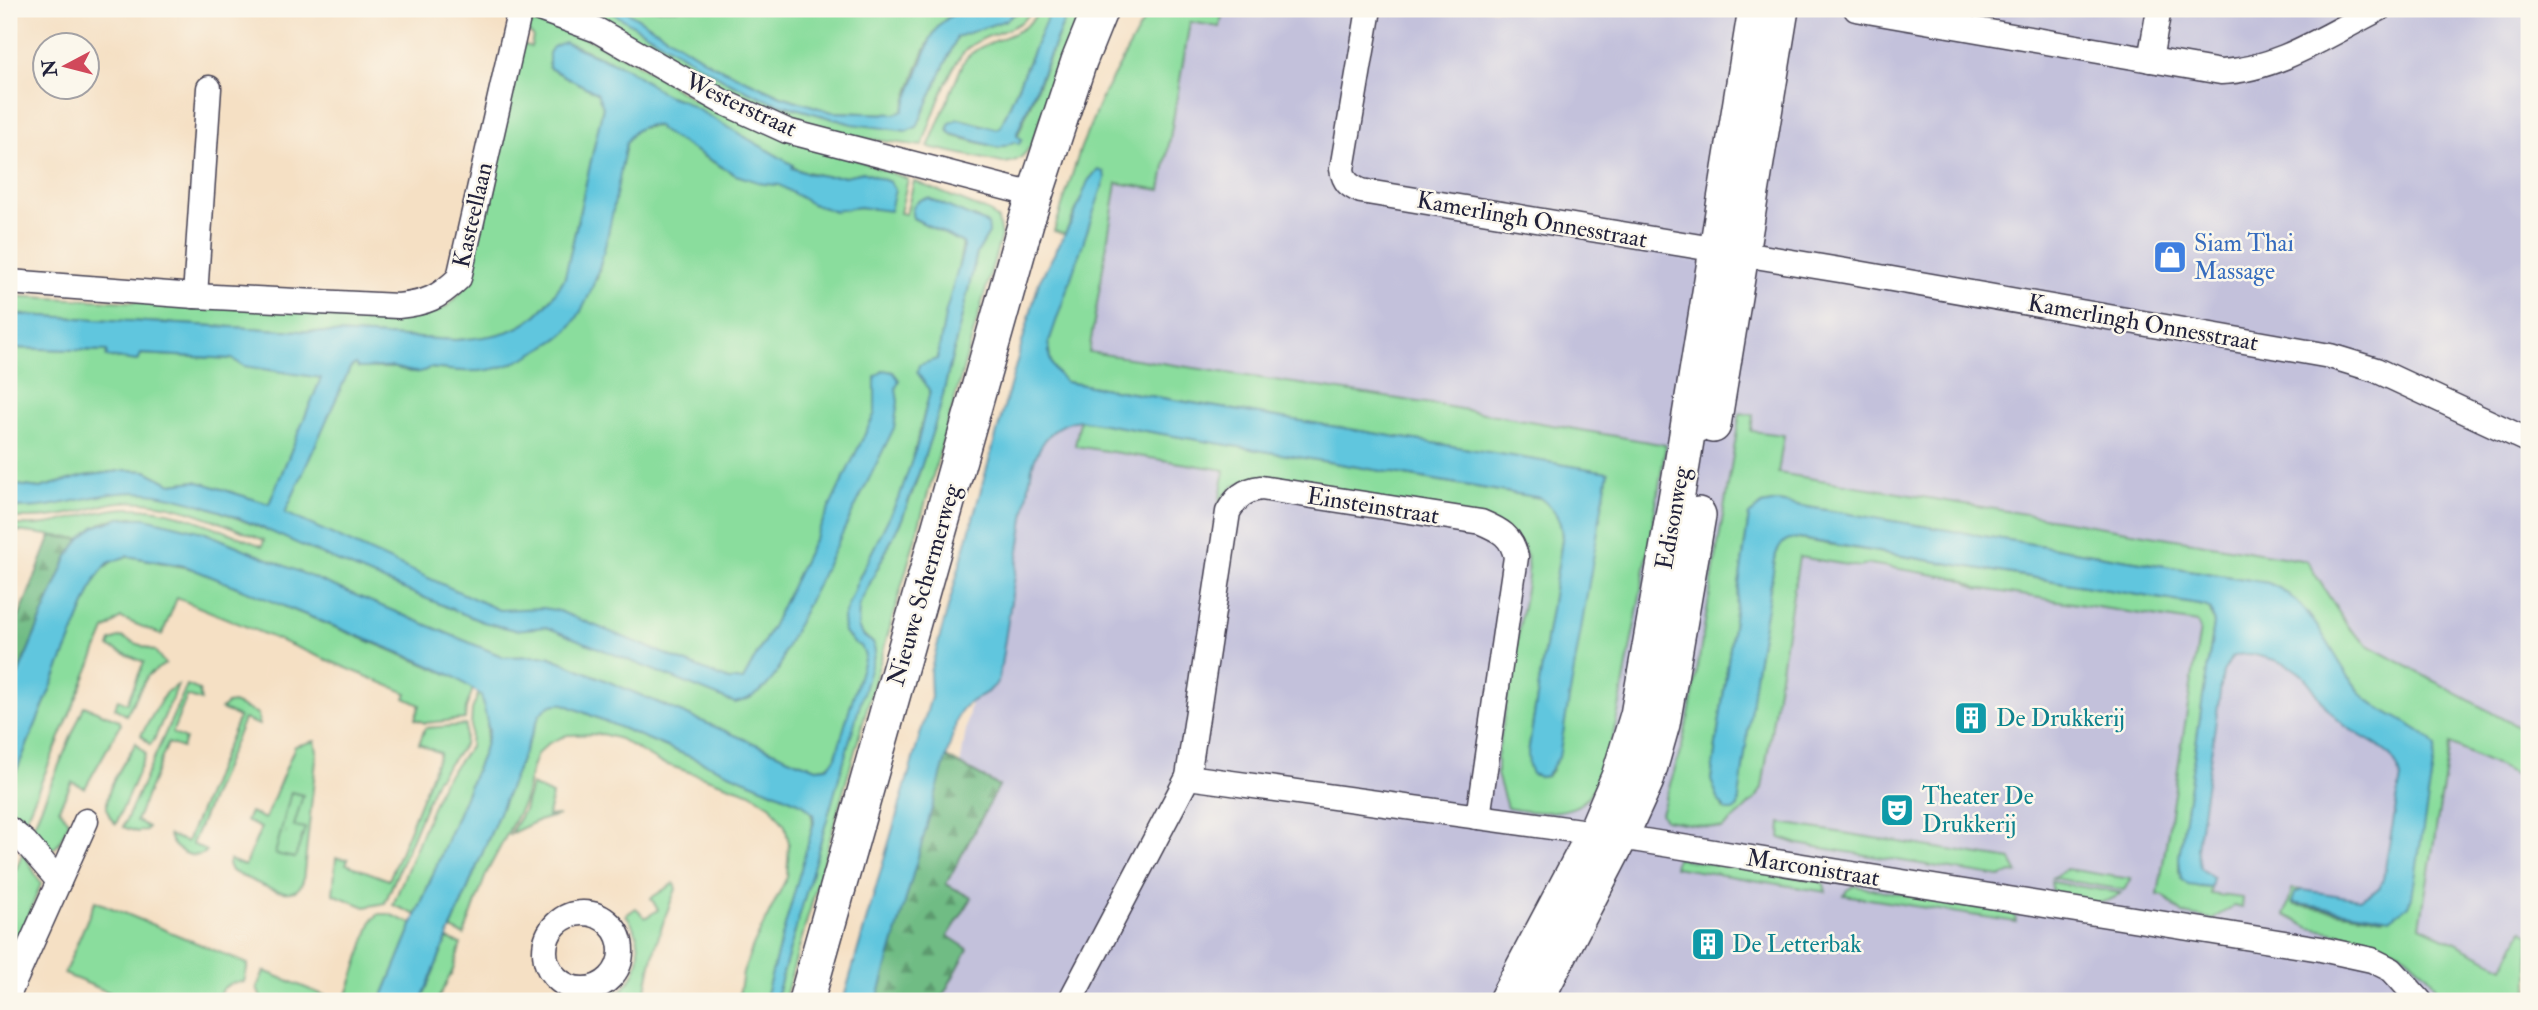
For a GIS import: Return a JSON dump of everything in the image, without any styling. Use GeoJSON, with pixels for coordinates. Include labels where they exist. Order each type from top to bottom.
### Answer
{"type":"FeatureCollection","features":[{"type":"Feature","properties":{"kind":"street","name":"Kasteellaan"},"geometry":{"type":"LineString","coordinates":[[9,282],[195,296],[398,306],[419,304],[440,296],[459,278],[520,9]]}},
{"type":"Feature","properties":{"kind":"street","name":"Westerstraat"},"geometry":{"type":"LineString","coordinates":[[539,9],[597,30],[723,102],[788,131],[1039,181]]}},
{"type":"Feature","properties":{"kind":"street","name":"Nieuwe Schermerweg"},"geometry":{"type":"LineString","coordinates":[[806,1001],[1039,181],[1100,9]]}},
{"type":"Feature","properties":{"kind":"street","name":"Nieuwe Schermerweg"},"geometry":{"type":"LineString","coordinates":[[1039,181],[1104,37],[1121,9]]}},
{"type":"Feature","properties":{"kind":"street","name":"Kamerlingh Onnesstraat"},"geometry":{"type":"LineString","coordinates":[[1368,9],[1342,169],[1343,178],[1349,186],[1361,191],[2343,359],[2396,379],[2529,441]]}},
{"type":"Feature","properties":{"kind":"street","name":"Edisonweg"},"geometry":{"type":"LineString","coordinates":[[1729,253],[1756,9]]}},
{"type":"Feature","properties":{"kind":"street","name":"Edisonweg"},"geometry":{"type":"LineString","coordinates":[[1535,1001],[1607,835],[1619,777],[1638,715],[1682,465],[1782,9]]}},
{"type":"Feature","properties":{"kind":"street"},"geometry":{"type":"LineString","coordinates":[[1856,9],[2221,72],[2249,69],[2274,61],[2379,9]]}},
{"type":"Feature","properties":{"kind":"street"},"geometry":{"type":"LineString","coordinates":[[2150,60],[2159,9]]}},
{"type":"Feature","properties":{"kind":"street"},"geometry":{"type":"LineString","coordinates":[[195,296],[209,88]]}},
{"type":"Feature","properties":{"kind":"street","name":"Einsteinstraat"},"geometry":{"type":"LineString","coordinates":[[1070,1001],[1188,777],[1228,512],[1236,499],[1251,489],[1261,488],[1481,522],[1509,537],[1516,557],[1478,817]]}},
{"type":"Feature","properties":{"kind":"street","name":"Marconistraat"},"geometry":{"type":"LineString","coordinates":[[1188,777],[1607,835],[2362,957],[2392,970],[2420,1001]]}},
{"type":"Feature","properties":{"kind":"street"},"geometry":{"type":"LineString","coordinates":[[9,993],[86,821]]}},
{"type":"Feature","properties":{"kind":"street"},"geometry":{"type":"LineString","coordinates":[[9,829],[25,842],[59,881]]}},
{"type":"Feature","properties":{"kind":"street","name":"Edisonweg"},"geometry":{"type":"LineString","coordinates":[[1506,1001],[1607,835]]}},
{"type":"Feature","properties":{"kind":"shaded area"},"geometry":{"type":"Polygon","coordinates":[[[1164,9],[2529,9],[2529,1001],[899,1001],[954,803],[1009,469],[1164,9]]]}},
{"type":"Feature","properties":{"kind":"green space"},"geometry":{"type":"Polygon","coordinates":[[[573,9],[606,9],[728,82],[770,101],[852,124],[917,126],[957,37],[1016,14],[1020,9],[1033,9],[1019,23],[985,37],[962,55],[942,93],[922,146],[859,138],[754,107],[573,9]]]}},
{"type":"Feature","properties":{"kind":"green space"},"geometry":{"type":"Polygon","coordinates":[[[623,9],[974,9],[952,15],[935,31],[916,72],[903,111],[895,114],[832,112],[781,96],[713,65],[623,9]]]}},
{"type":"Feature","properties":{"kind":"green space"},"geometry":{"type":"Polygon","coordinates":[[[1039,9],[1051,9],[1001,126],[997,129],[960,119],[949,124],[948,128],[953,136],[999,148],[1015,142],[1069,9],[1082,9],[1026,153],[1016,160],[1003,163],[928,147],[964,61],[982,47],[1024,27],[1033,20],[1039,9]]]}},
{"type":"Feature","properties":{"kind":"green space"},"geometry":{"type":"Polygon","coordinates":[[[1150,9],[1223,9],[1220,27],[1190,22],[1161,190],[1117,183],[1089,352],[1438,405],[1666,445],[1613,735],[1608,755],[1593,789],[1584,801],[1576,806],[1547,812],[1507,808],[1497,774],[1497,758],[1528,577],[1527,557],[1522,544],[1248,480],[1233,486],[1219,503],[1225,470],[1075,446],[1080,420],[1540,498],[1557,516],[1562,540],[1528,753],[1540,777],[1547,776],[1552,770],[1607,472],[1066,382],[1052,364],[1049,342],[1093,173],[1065,234],[1054,231],[1081,147],[1103,95],[1150,9]]]}},
{"type":"Feature","properties":{"kind":"green space"},"geometry":{"type":"Polygon","coordinates":[[[550,21],[633,61],[693,99],[908,179],[900,213],[906,214],[914,181],[990,212],[998,220],[1001,236],[784,1001],[775,1001],[842,764],[817,768],[798,762],[548,656],[504,657],[203,532],[132,517],[100,524],[80,539],[9,530],[9,524],[38,525],[102,511],[135,508],[191,518],[262,546],[264,540],[194,513],[158,504],[115,503],[37,518],[9,517],[9,507],[37,507],[102,494],[135,491],[194,502],[268,531],[307,415],[269,504],[196,481],[171,484],[146,471],[127,470],[84,476],[40,488],[9,484],[9,348],[107,351],[107,357],[138,361],[140,354],[232,359],[240,363],[355,364],[410,372],[429,368],[463,371],[597,279],[626,144],[630,135],[639,128],[659,126],[736,175],[779,185],[839,209],[859,207],[890,210],[890,182],[863,172],[825,176],[806,173],[792,167],[793,165],[681,100],[666,95],[626,68],[571,44],[549,68],[597,93],[603,107],[565,277],[544,308],[520,326],[492,336],[455,340],[9,314],[9,296],[409,315],[444,308],[456,298],[468,281],[520,43],[531,47],[533,36],[526,30],[532,24],[550,21]],[[974,217],[913,218],[963,243],[949,318],[912,461],[911,476],[847,622],[871,652],[852,728],[875,652],[873,643],[859,631],[859,604],[902,519],[916,483],[939,411],[977,253],[989,233],[987,224],[974,217]]]}},
{"type":"Feature","properties":{"kind":"green space"},"geometry":{"type":"Polygon","coordinates":[[[1740,413],[1753,415],[1751,431],[1784,435],[1778,473],[2307,561],[2348,627],[2368,645],[2529,733],[2529,781],[2450,744],[2420,926],[2504,967],[2522,930],[2529,934],[2529,987],[2523,1001],[2438,1001],[2432,993],[2437,989],[2426,973],[2401,951],[2365,938],[2310,928],[2285,915],[2292,889],[2303,890],[2295,893],[2292,903],[2294,905],[2382,918],[2394,915],[2436,747],[2366,699],[2278,587],[2268,583],[1778,502],[1762,505],[1749,515],[1711,780],[1723,808],[1756,670],[1776,554],[1782,542],[1791,538],[2205,606],[2210,610],[2214,624],[2179,872],[2198,887],[2211,888],[2210,894],[2243,898],[2242,908],[2234,906],[2212,919],[2183,914],[2164,896],[2158,895],[2200,629],[2197,623],[1977,588],[1960,579],[1870,564],[1860,567],[1799,557],[1762,788],[1757,797],[1722,829],[1665,820],[1661,813],[1682,746],[1693,695],[1740,413]]]}},
{"type":"Feature","properties":{"kind":"green space"},"geometry":{"type":"Polygon","coordinates":[[[51,536],[80,539],[67,558],[9,696],[9,643],[51,536]]]}},
{"type":"Feature","properties":{"kind":"green space"},"geometry":{"type":"Polygon","coordinates":[[[133,557],[193,569],[453,676],[473,689],[465,719],[425,723],[415,719],[420,705],[405,698],[407,693],[177,598],[162,635],[121,618],[105,630],[25,821],[9,810],[9,789],[96,578],[111,562],[133,557]]]}},
{"type":"Feature","properties":{"kind":"green space"},"geometry":{"type":"Polygon","coordinates":[[[121,637],[155,651],[165,664],[148,675],[126,715],[115,708],[118,699],[127,703],[144,662],[109,647],[111,641],[121,637]]]}},
{"type":"Feature","properties":{"kind":"green space"},"geometry":{"type":"Polygon","coordinates":[[[178,685],[150,745],[141,735],[166,692],[178,685]]]}},
{"type":"Feature","properties":{"kind":"green space"},"geometry":{"type":"Polygon","coordinates":[[[187,685],[199,690],[201,701],[187,696],[172,733],[185,739],[182,748],[168,743],[136,821],[148,827],[137,832],[123,827],[187,685]]]}},
{"type":"Feature","properties":{"kind":"green space"},"geometry":{"type":"Polygon","coordinates":[[[479,692],[487,722],[483,753],[416,915],[393,905],[442,783],[470,747],[472,710],[479,692]]]}},
{"type":"Feature","properties":{"kind":"green space"},"geometry":{"type":"Polygon","coordinates":[[[233,703],[258,714],[259,725],[244,719],[192,844],[207,851],[189,855],[174,845],[169,835],[187,842],[239,717],[221,709],[233,703]]]}},
{"type":"Feature","properties":{"kind":"green space"},"geometry":{"type":"Polygon","coordinates":[[[555,703],[564,704],[803,804],[811,813],[811,833],[764,1001],[738,1001],[743,973],[752,948],[787,877],[789,843],[785,826],[771,806],[751,793],[659,762],[620,739],[602,734],[567,735],[549,743],[537,754],[524,802],[487,872],[464,935],[451,929],[540,714],[555,703]]]}},
{"type":"Feature","properties":{"kind":"green space"},"geometry":{"type":"Polygon","coordinates":[[[84,706],[119,720],[121,724],[85,788],[72,782],[59,808],[69,822],[58,845],[50,849],[29,836],[84,706]]]}},
{"type":"Feature","properties":{"kind":"green space"},"geometry":{"type":"Polygon","coordinates":[[[466,725],[464,745],[436,780],[385,903],[365,907],[333,894],[336,858],[348,859],[346,864],[389,880],[440,753],[419,744],[425,728],[466,725]]]}},
{"type":"Feature","properties":{"kind":"green space"},"geometry":{"type":"Polygon","coordinates":[[[315,741],[317,751],[303,881],[300,887],[291,892],[278,891],[231,871],[228,864],[230,860],[245,866],[261,828],[246,821],[250,812],[265,819],[295,746],[315,741]]]}},
{"type":"Feature","properties":{"kind":"green space"},"geometry":{"type":"Polygon","coordinates":[[[136,743],[146,754],[116,824],[109,816],[108,795],[136,743]]]}},
{"type":"Feature","properties":{"kind":"green space"},"geometry":{"type":"Polygon","coordinates":[[[946,757],[999,786],[946,884],[972,898],[948,936],[968,949],[940,1001],[877,1001],[946,757]]]}},
{"type":"Feature","properties":{"kind":"green space"},"geometry":{"type":"Polygon","coordinates":[[[531,785],[552,795],[548,816],[559,815],[535,822],[510,834],[524,810],[531,785]]]}},
{"type":"Feature","properties":{"kind":"green space"},"geometry":{"type":"Polygon","coordinates":[[[291,792],[303,795],[294,826],[305,828],[295,858],[275,854],[291,792]]]}},
{"type":"Feature","properties":{"kind":"green space"},"geometry":{"type":"Polygon","coordinates":[[[1781,823],[2011,860],[2018,873],[2012,872],[2000,877],[1798,844],[1780,838],[1781,823]]]}},
{"type":"Feature","properties":{"kind":"green space"},"geometry":{"type":"Polygon","coordinates":[[[23,852],[41,884],[9,964],[9,886],[23,852]]]}},
{"type":"Feature","properties":{"kind":"green space"},"geometry":{"type":"Polygon","coordinates":[[[1676,858],[1820,881],[1826,892],[1674,867],[1676,858]]]}},
{"type":"Feature","properties":{"kind":"green space"},"geometry":{"type":"Polygon","coordinates":[[[2066,869],[2131,879],[2124,890],[2052,878],[2066,869]]]}},
{"type":"Feature","properties":{"kind":"green space"},"geometry":{"type":"Polygon","coordinates":[[[2051,882],[2121,893],[2105,902],[2088,903],[2053,894],[2051,882]]]}},
{"type":"Feature","properties":{"kind":"green space"},"geometry":{"type":"Polygon","coordinates":[[[674,883],[676,889],[657,942],[645,997],[657,1001],[610,1001],[613,988],[620,992],[628,983],[639,955],[636,934],[626,915],[636,908],[645,918],[658,910],[651,898],[674,883]]]}},
{"type":"Feature","properties":{"kind":"green space"},"geometry":{"type":"Polygon","coordinates":[[[1854,886],[2010,912],[2015,916],[2016,922],[1844,895],[1854,886]]]}},
{"type":"Feature","properties":{"kind":"green space"},"geometry":{"type":"Polygon","coordinates":[[[95,901],[248,964],[244,982],[226,986],[217,1001],[130,1001],[64,974],[95,901]]]}},
{"type":"Feature","properties":{"kind":"green space"},"geometry":{"type":"Polygon","coordinates":[[[379,914],[389,914],[413,924],[381,1001],[345,1001],[372,920],[379,914]]]}},
{"type":"Feature","properties":{"kind":"green space"},"geometry":{"type":"Polygon","coordinates":[[[447,939],[461,944],[452,972],[437,1001],[421,1001],[447,939]]]}},
{"type":"Feature","properties":{"kind":"green space"},"geometry":{"type":"Polygon","coordinates":[[[264,971],[333,1001],[262,1001],[257,988],[264,971]]]}},
{"type":"Feature","properties":{"kind":"water"},"geometry":{"type":"Polygon","coordinates":[[[606,9],[623,9],[713,65],[781,96],[832,112],[895,114],[903,111],[931,38],[940,24],[952,15],[974,9],[1020,9],[1006,20],[957,37],[917,127],[907,131],[852,124],[770,101],[728,82],[606,9]]]}},
{"type":"Feature","properties":{"kind":"water"},"geometry":{"type":"Polygon","coordinates":[[[1051,9],[1069,9],[1017,133],[1022,139],[1019,144],[1014,142],[999,148],[951,134],[948,130],[949,124],[958,119],[997,129],[1001,126],[1051,9]]]}},
{"type":"Feature","properties":{"kind":"water"},"geometry":{"type":"Polygon","coordinates":[[[564,42],[626,68],[666,95],[681,100],[793,165],[792,168],[825,176],[863,172],[890,182],[895,190],[890,211],[859,207],[834,211],[812,204],[779,185],[764,184],[736,175],[658,126],[639,129],[631,135],[626,144],[607,240],[592,287],[583,308],[568,330],[525,357],[488,370],[429,368],[414,372],[393,367],[358,368],[355,364],[350,368],[285,513],[499,610],[543,608],[559,611],[729,680],[743,680],[774,623],[875,413],[875,377],[884,370],[893,372],[899,380],[896,388],[898,402],[894,428],[784,652],[778,670],[760,691],[735,703],[546,627],[515,630],[483,622],[238,518],[177,498],[137,492],[46,506],[9,507],[9,484],[40,488],[84,476],[127,470],[146,471],[171,484],[196,481],[269,504],[321,378],[244,366],[232,359],[141,354],[138,361],[106,357],[107,351],[9,348],[9,314],[455,340],[507,332],[533,318],[555,294],[565,277],[603,107],[597,93],[549,68],[549,53],[553,47],[564,42]]]}},
{"type":"Feature","properties":{"kind":"water"},"geometry":{"type":"Polygon","coordinates":[[[1097,170],[1104,172],[1105,179],[1049,342],[1052,364],[1066,382],[1608,472],[1559,757],[1546,776],[1532,774],[1528,753],[1562,540],[1557,516],[1541,498],[1080,420],[1070,422],[1048,436],[1032,467],[999,678],[991,689],[967,705],[958,716],[877,1001],[843,1001],[931,697],[930,672],[1039,282],[1073,219],[1088,181],[1097,170]]]}},
{"type":"Feature","properties":{"kind":"water"},"geometry":{"type":"Polygon","coordinates":[[[928,198],[988,224],[989,233],[977,253],[939,411],[922,464],[902,519],[859,605],[858,627],[862,635],[873,643],[875,652],[775,1001],[764,1001],[814,822],[813,814],[803,804],[560,704],[551,706],[540,714],[421,1001],[381,1001],[483,753],[489,731],[481,695],[453,676],[415,659],[185,566],[127,556],[108,563],[96,578],[9,789],[9,696],[67,558],[80,539],[94,527],[119,518],[145,518],[203,532],[504,657],[548,656],[798,762],[817,768],[827,767],[835,759],[865,656],[861,646],[854,643],[844,632],[843,618],[858,580],[900,495],[917,445],[930,391],[917,372],[919,365],[937,359],[946,311],[964,247],[963,243],[913,218],[912,210],[915,204],[928,198]]]}},
{"type":"Feature","properties":{"kind":"water"},"geometry":{"type":"Polygon","coordinates":[[[1777,502],[2268,583],[2284,591],[2310,616],[2361,693],[2369,701],[2421,732],[2436,747],[2412,897],[2408,906],[2391,918],[2292,903],[2295,893],[2303,890],[2360,899],[2379,889],[2401,778],[2386,752],[2332,715],[2304,676],[2281,662],[2251,654],[2232,657],[2223,672],[2197,848],[2200,868],[2213,878],[2211,888],[2188,885],[2181,879],[2179,858],[2214,624],[2211,610],[2205,606],[1801,539],[1785,541],[1776,554],[1756,670],[1738,807],[1727,811],[1719,801],[1711,780],[1749,515],[1762,505],[1777,502]]]}},
{"type":"Feature","properties":{"kind":"place","name":"Siam Thai Massage"},"geometry":{"type":"Point","coordinates":[2170,257]}},
{"type":"Feature","properties":{"kind":"place","name":"De Drukkerij"},"geometry":{"type":"Point","coordinates":[1971,718]}},
{"type":"Feature","properties":{"kind":"place","name":"Theater De Drukkerij"},"geometry":{"type":"Point","coordinates":[1897,810]}},
{"type":"Feature","properties":{"kind":"place","name":"De Letterbak"},"geometry":{"type":"Point","coordinates":[1708,944]}}]}
